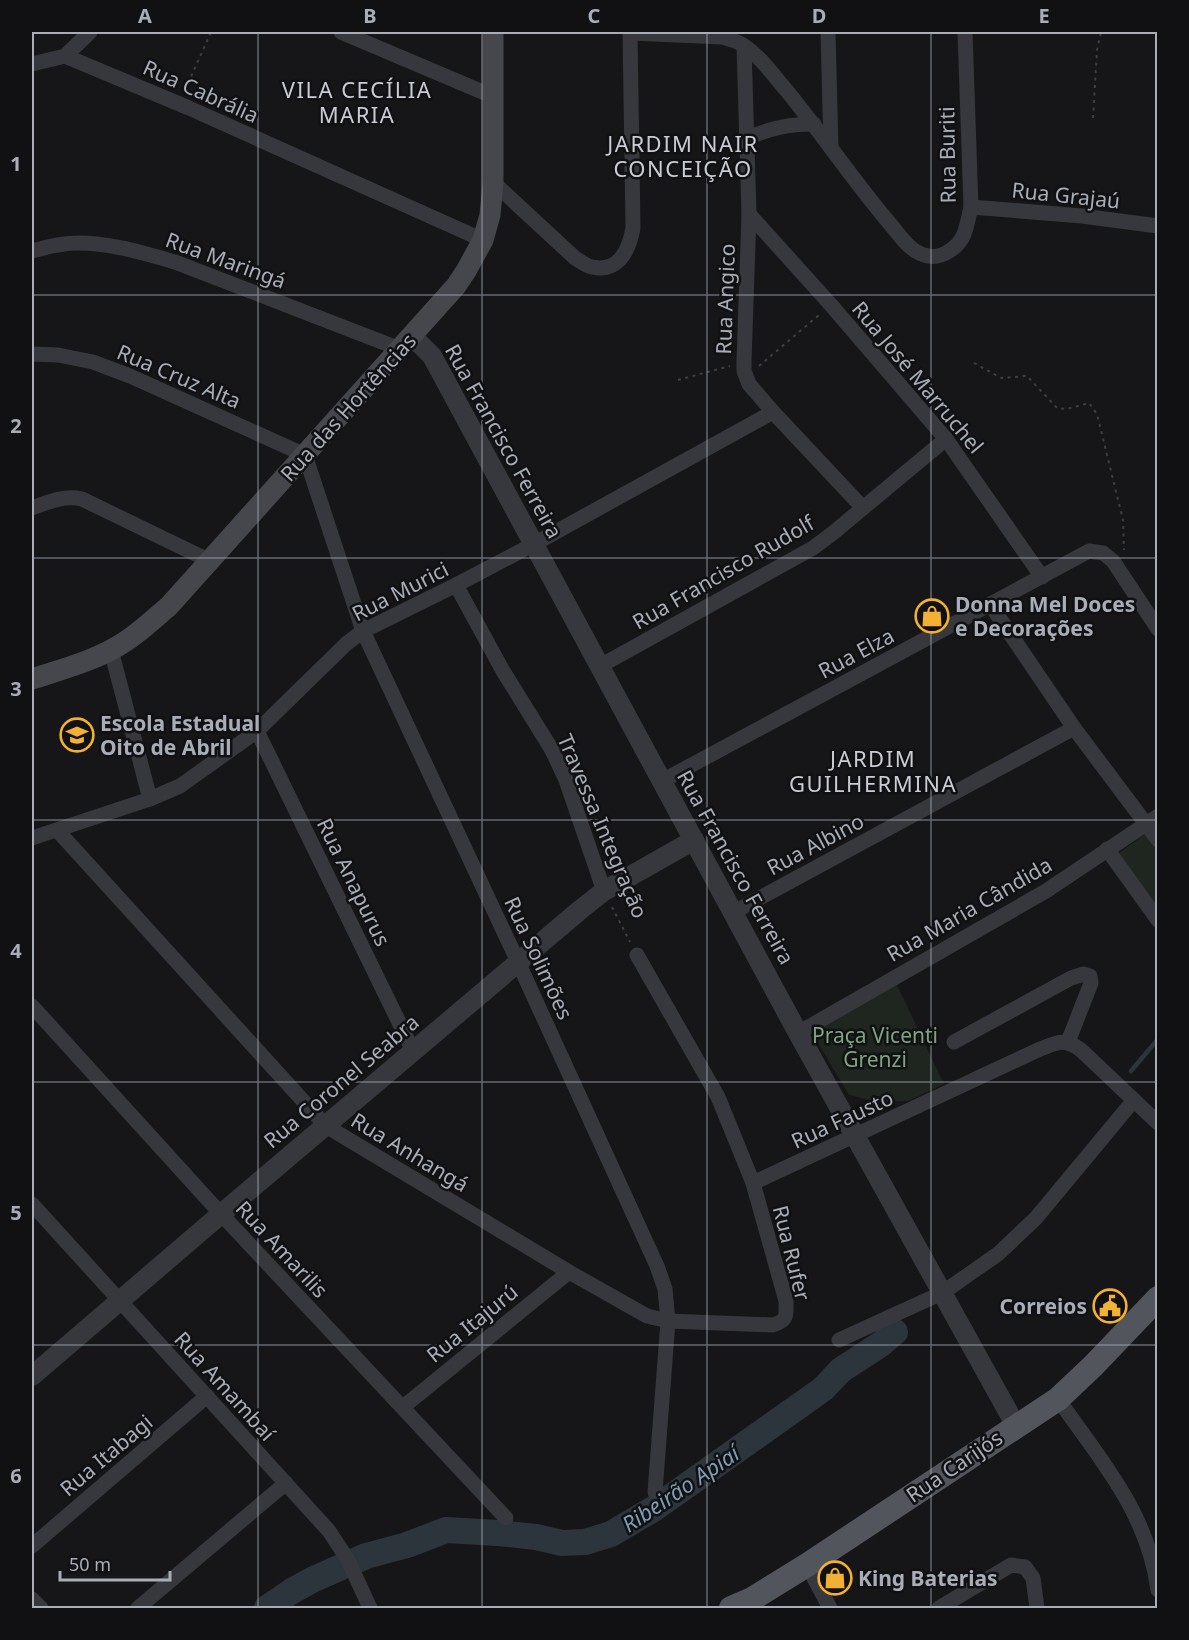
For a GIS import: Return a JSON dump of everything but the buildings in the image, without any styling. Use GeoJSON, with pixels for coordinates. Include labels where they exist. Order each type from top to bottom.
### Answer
{"type":"FeatureCollection","features":[{"type":"Feature","properties":{"kind":"main road","name":"Rua das Hortências"},"geometry":{"type":"LineString","coordinates":[[32,679],[85,662],[111,650],[125,642],[169,606],[456,286],[466,272],[483,240],[490,215],[493,182],[493,32]]}},
{"type":"Feature","properties":{"kind":"main road","name":"Rua Carijós"},"geometry":{"type":"LineString","coordinates":[[731,1608],[752,1599],[807,1565],[1058,1399],[1158,1298]]}},
{"type":"Feature","properties":{"kind":"street"},"geometry":{"type":"LineString","coordinates":[[32,64],[65,56],[90,32]]}},
{"type":"Feature","properties":{"kind":"street"},"geometry":{"type":"LineString","coordinates":[[341,32],[366,37],[492,96]]}},
{"type":"Feature","properties":{"kind":"street"},"geometry":{"type":"LineString","coordinates":[[493,182],[575,258],[590,267],[605,268],[624,256],[630,246],[633,228],[630,32]]}},
{"type":"Feature","properties":{"kind":"street","name":"Rua Buriti"},"geometry":{"type":"LineString","coordinates":[[630,32],[722,37],[744,46],[764,64],[814,124],[868,198],[910,248],[926,256],[936,257],[957,245],[964,236],[971,207],[964,32]]}},
{"type":"Feature","properties":{"kind":"street"},"geometry":{"type":"LineString","coordinates":[[828,32],[831,148]]}},
{"type":"Feature","properties":{"kind":"street","name":"Rua Angico"},"geometry":{"type":"LineString","coordinates":[[744,46],[748,214],[745,370],[749,384],[863,508]]}},
{"type":"Feature","properties":{"kind":"street","name":"Rua Cabrália"},"geometry":{"type":"LineString","coordinates":[[65,56],[178,103],[483,240]]}},
{"type":"Feature","properties":{"kind":"street"},"geometry":{"type":"LineString","coordinates":[[746,139],[771,128],[814,124]]}},
{"type":"Feature","properties":{"kind":"street","name":"Rua Grajaú"},"geometry":{"type":"LineString","coordinates":[[971,207],[1082,216],[1158,226]]}},
{"type":"Feature","properties":{"kind":"street","name":"Rua José Marruchel"},"geometry":{"type":"LineString","coordinates":[[748,214],[831,305],[946,439],[1042,577]]}},
{"type":"Feature","properties":{"kind":"street","name":"Rua Maringá"},"geometry":{"type":"LineString","coordinates":[[32,251],[77,243],[107,245],[141,252],[405,343]]}},
{"type":"Feature","properties":{"kind":"street","name":"Rua Francisco Ferreira"},"geometry":{"type":"LineString","coordinates":[[405,343],[420,344],[432,356],[798,1033],[1016,1426]]}},
{"type":"Feature","properties":{"kind":"street","name":"Rua Cruz Alta"},"geometry":{"type":"LineString","coordinates":[[32,354],[58,355],[93,362],[130,376],[305,454]]}},
{"type":"Feature","properties":{"kind":"street","name":"Rua Murici"},"geometry":{"type":"LineString","coordinates":[[32,838],[150,799],[180,786],[257,731],[346,644],[363,631],[534,544],[773,412]]}},
{"type":"Feature","properties":{"kind":"street","name":"Rua Francisco Rudolf"},"geometry":{"type":"LineString","coordinates":[[600,666],[813,548],[946,439]]}},
{"type":"Feature","properties":{"kind":"street","name":"Rua Solimões"},"geometry":{"type":"LineString","coordinates":[[305,454],[363,631],[657,1266],[664,1289],[668,1321],[655,1492]]}},
{"type":"Feature","properties":{"kind":"street"},"geometry":{"type":"LineString","coordinates":[[32,508],[62,498],[82,499],[210,561]]}},
{"type":"Feature","properties":{"kind":"street","name":"Rua Elza"},"geometry":{"type":"LineString","coordinates":[[662,781],[1089,551],[1108,557]]}},
{"type":"Feature","properties":{"kind":"street"},"geometry":{"type":"LineString","coordinates":[[1108,557],[1158,629]]}},
{"type":"Feature","properties":{"kind":"street","name":"Travessa Integração"},"geometry":{"type":"LineString","coordinates":[[456,585],[503,671],[552,750],[566,780],[604,891]]}},
{"type":"Feature","properties":{"kind":"street"},"geometry":{"type":"LineString","coordinates":[[990,604],[1074,728],[1151,820],[1158,840]]}},
{"type":"Feature","properties":{"kind":"street"},"geometry":{"type":"LineString","coordinates":[[111,650],[150,799]]}},
{"type":"Feature","properties":{"kind":"street","name":"Rua Albino"},"geometry":{"type":"LineString","coordinates":[[734,912],[1074,728]]}},
{"type":"Feature","properties":{"kind":"street","name":"Rua Anapurus"},"geometry":{"type":"LineString","coordinates":[[257,731],[413,1051]]}},
{"type":"Feature","properties":{"kind":"street","name":"Rua Maria Cândida"},"geometry":{"type":"LineString","coordinates":[[798,1033],[1046,891],[1151,820]]}},
{"type":"Feature","properties":{"kind":"street","name":"Rua Anhangá"},"geometry":{"type":"LineString","coordinates":[[57,830],[326,1126],[569,1272],[647,1316],[668,1321],[773,1325]]}},
{"type":"Feature","properties":{"kind":"street","name":"Rua Coronel Seabra"},"geometry":{"type":"LineString","coordinates":[[32,1376],[604,891],[694,840]]}},
{"type":"Feature","properties":{"kind":"street"},"geometry":{"type":"LineString","coordinates":[[1107,849],[1158,920]]}},
{"type":"Feature","properties":{"kind":"street"},"geometry":{"type":"LineString","coordinates":[[637,955],[718,1097],[753,1183]]}},
{"type":"Feature","properties":{"kind":"street"},"geometry":{"type":"LineString","coordinates":[[954,1042],[1071,978],[1084,974],[1090,976],[1091,983],[1068,1042],[1093,1060],[1158,1123]]}},
{"type":"Feature","properties":{"kind":"street","name":"Rua Amarilis"},"geometry":{"type":"LineString","coordinates":[[32,1005],[221,1214],[506,1518]]}},
{"type":"Feature","properties":{"kind":"street","name":"Rua Fausto"},"geometry":{"type":"LineString","coordinates":[[753,1183],[1040,1049],[1068,1042]]}},
{"type":"Feature","properties":{"kind":"street"},"geometry":{"type":"LineString","coordinates":[[839,1340],[942,1293],[998,1254],[1036,1218],[1134,1100]]}},
{"type":"Feature","properties":{"kind":"street","name":"Rua Rufer"},"geometry":{"type":"LineString","coordinates":[[753,1183],[786,1301],[786,1316],[782,1322],[773,1325]]}},
{"type":"Feature","properties":{"kind":"street","name":"Rua Amambaí"},"geometry":{"type":"LineString","coordinates":[[32,1204],[329,1531],[350,1564],[370,1608]]}},
{"type":"Feature","properties":{"kind":"street","name":"Rua Itajurú"},"geometry":{"type":"LineString","coordinates":[[403,1407],[569,1272]]}},
{"type":"Feature","properties":{"kind":"street","name":"Rua Itabagi"},"geometry":{"type":"LineString","coordinates":[[32,1546],[207,1396]]}},
{"type":"Feature","properties":{"kind":"street"},"geometry":{"type":"LineString","coordinates":[[1058,1399],[1118,1483],[1136,1515],[1149,1548],[1158,1590]]}},
{"type":"Feature","properties":{"kind":"street"},"geometry":{"type":"LineString","coordinates":[[138,1608],[286,1483]]}},
{"type":"Feature","properties":{"kind":"street"},"geometry":{"type":"LineString","coordinates":[[807,1565],[830,1608]]}},
{"type":"Feature","properties":{"kind":"street"},"geometry":{"type":"LineString","coordinates":[[939,1608],[1011,1565],[1025,1567],[1033,1578],[1037,1608]]}},
{"type":"Feature","properties":{"kind":"street"},"geometry":{"type":"LineString","coordinates":[[32,1599],[40,1608]]}},
{"type":"Feature","properties":{"kind":"path"},"geometry":{"type":"LineString","coordinates":[[178,103],[211,32]]}},
{"type":"Feature","properties":{"kind":"path"},"geometry":{"type":"LineString","coordinates":[[1093,118],[1096,50],[1101,32]]}},
{"type":"Feature","properties":{"kind":"path"},"geometry":{"type":"LineString","coordinates":[[678,380],[745,370],[831,305]]}},
{"type":"Feature","properties":{"kind":"path"},"geometry":{"type":"LineString","coordinates":[[974,363],[1002,378],[1027,376],[1057,408],[1067,409],[1089,403],[1097,414],[1123,520],[1124,550],[1108,557]]}},
{"type":"Feature","properties":{"kind":"path","name":"Travessa Integração"},"geometry":{"type":"LineString","coordinates":[[604,891],[637,955]]}},
{"type":"Feature","properties":{"kind":"green space"},"geometry":{"type":"Polygon","coordinates":[[[1147,833],[1157,846],[1157,908],[1119,853],[1147,833]]]}},
{"type":"Feature","properties":{"kind":"green space","name":"Praça Vicenti Grenzi"},"geometry":{"type":"Polygon","coordinates":[[[896,983],[944,1084],[908,1101],[878,1102],[849,1095],[818,1043],[817,1027],[896,983]]]}},
{"type":"Feature","properties":{"kind":"waterway"},"geometry":{"type":"LineString","coordinates":[[1131,1071],[1158,1039]]}},
{"type":"Feature","properties":{"kind":"waterway","name":"Ribeirão Apiaí"},"geometry":{"type":"LineString","coordinates":[[267,1608],[312,1580],[366,1556],[407,1545],[446,1530],[536,1537],[562,1543],[585,1542],[611,1534],[655,1508],[823,1389],[841,1370],[895,1332]]}},
{"type":"Feature","properties":{"kind":"place","name":"Donna Mel Doces e Decorações"},"geometry":{"type":"Point","coordinates":[932,616]}},
{"type":"Feature","properties":{"kind":"place","name":"Escola Estadual Oito de Abril"},"geometry":{"type":"Point","coordinates":[77,735]}},
{"type":"Feature","properties":{"kind":"place","name":"Correios"},"geometry":{"type":"Point","coordinates":[1110,1306]}},
{"type":"Feature","properties":{"kind":"place","name":"King Baterias"},"geometry":{"type":"Point","coordinates":[835,1578]}},
{"type":"Feature","properties":{"kind":"district","name":"VILA CECÍLIA MARIA"},"geometry":{"type":"Point","coordinates":[357,102]}},
{"type":"Feature","properties":{"kind":"district","name":"JARDIM NAIR CONCEIÇÃO"},"geometry":{"type":"Point","coordinates":[683,156]}},
{"type":"Feature","properties":{"kind":"district","name":"JARDIM GUILHERMINA"},"geometry":{"type":"Point","coordinates":[873,770]}}]}
